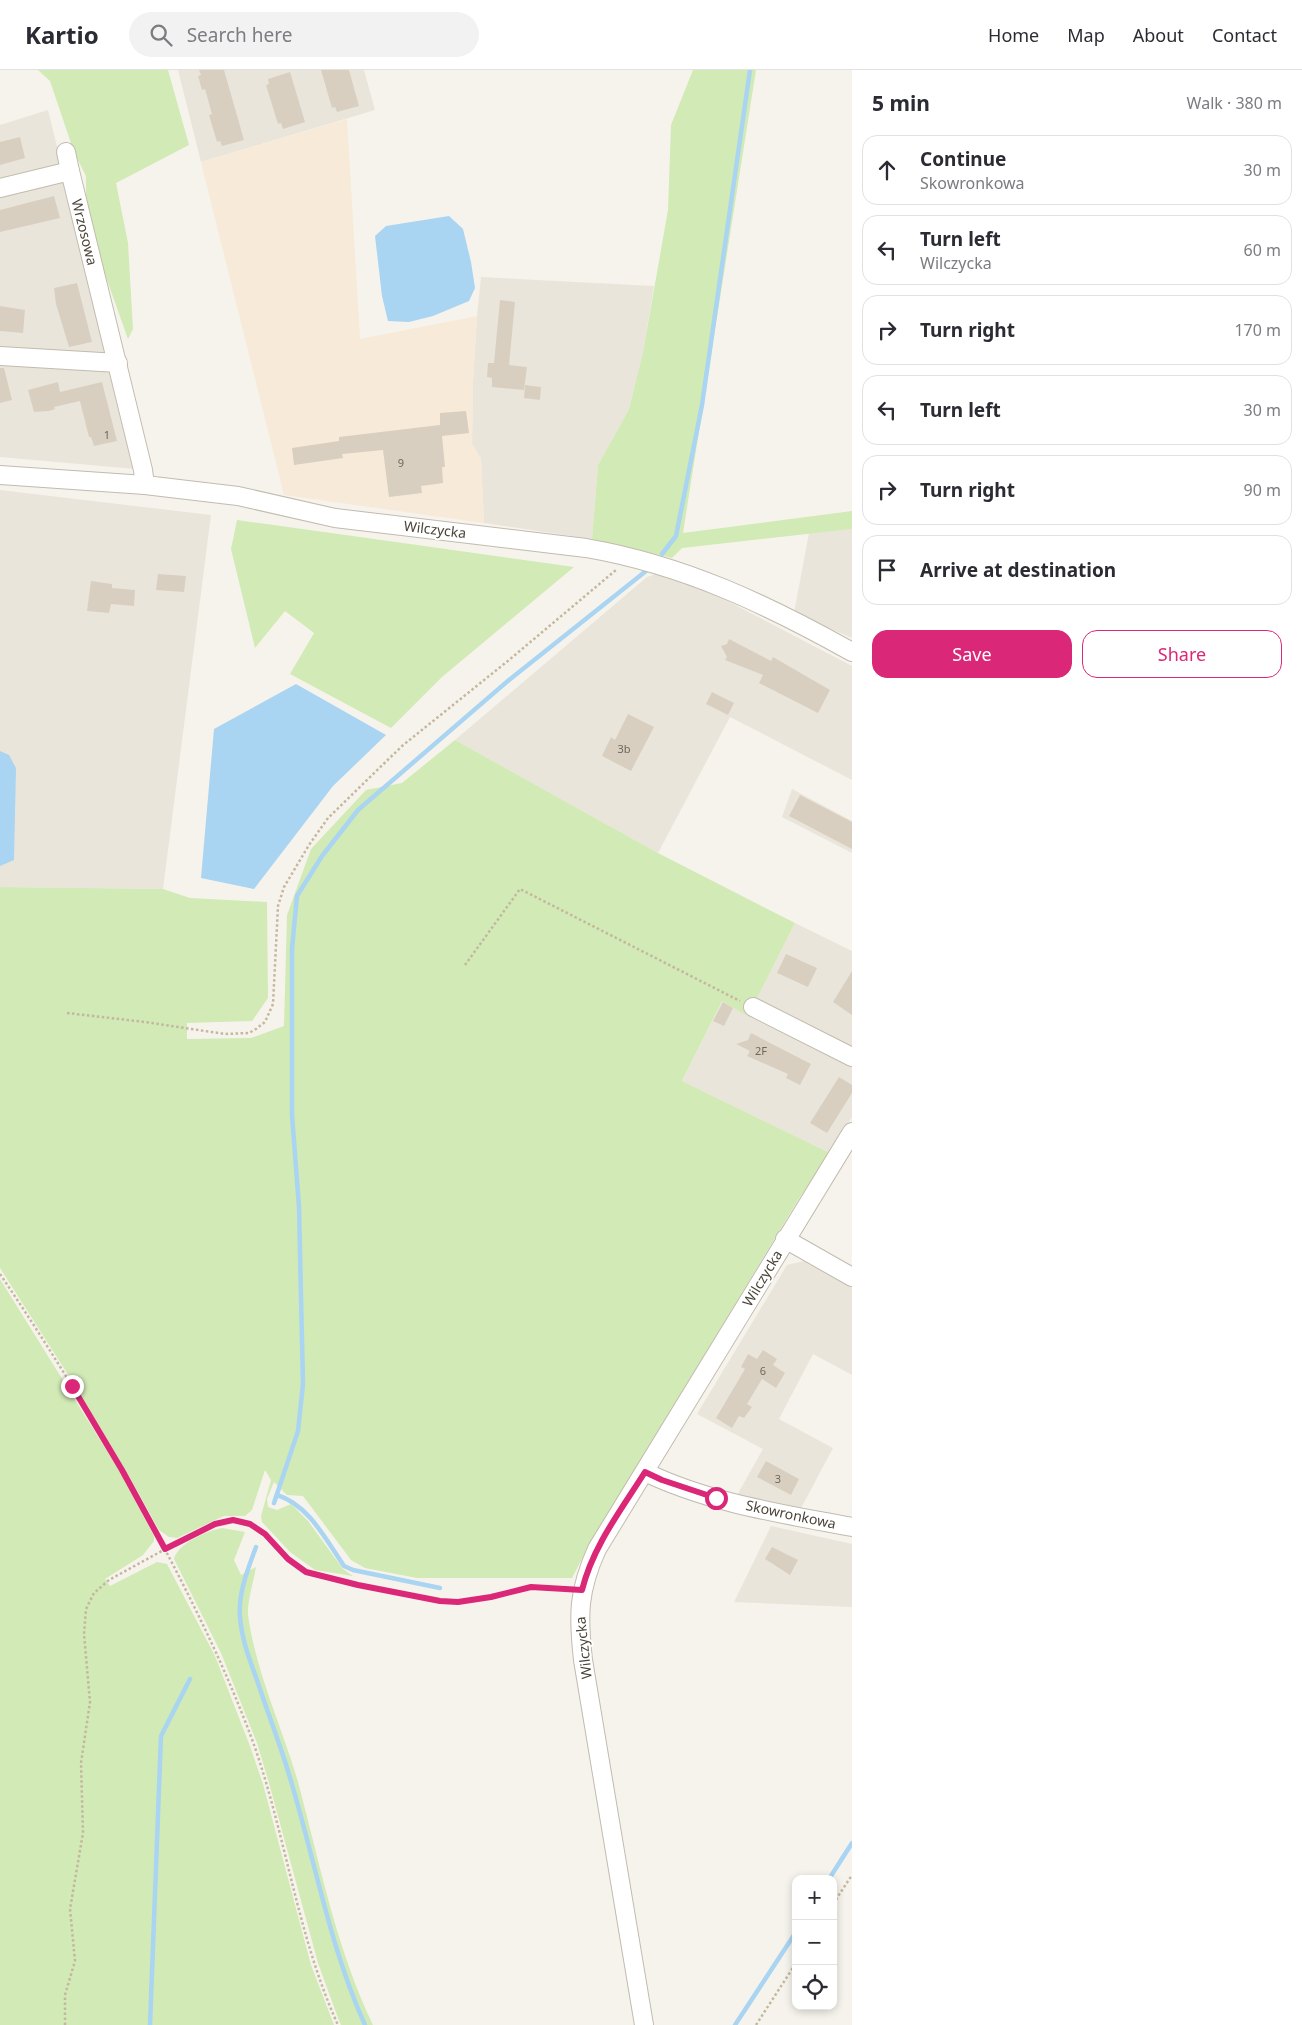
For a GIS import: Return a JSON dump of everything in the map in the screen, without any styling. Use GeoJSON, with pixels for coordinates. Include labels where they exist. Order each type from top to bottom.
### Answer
{"type":"FeatureCollection","features":[{"type":"Feature","properties":{"kind":"street","name":"Wrzosowa"},"geometry":{"type":"LineString","coordinates":[[66,152],[118,363],[145,485]]}},
{"type":"Feature","properties":{"kind":"street"},"geometry":{"type":"LineString","coordinates":[[0,188],[70,172]]}},
{"type":"Feature","properties":{"kind":"street"},"geometry":{"type":"LineString","coordinates":[[0,356],[118,363]]}},
{"type":"Feature","properties":{"kind":"street","name":"Wilczycka"},"geometry":{"type":"LineString","coordinates":[[0,475],[145,485],[238,496],[335,518],[556,544],[627,555],[673,569],[764,605],[852,652]]}},
{"type":"Feature","properties":{"kind":"street"},"geometry":{"type":"LineString","coordinates":[[753,1007],[852,1057]]}},
{"type":"Feature","properties":{"kind":"street","name":"Wilczycka"},"geometry":{"type":"LineString","coordinates":[[644,2025],[583,1660],[579,1624],[582,1590],[596,1549],[852,1132]]}},
{"type":"Feature","properties":{"kind":"street"},"geometry":{"type":"LineString","coordinates":[[785,1240],[852,1277]]}},
{"type":"Feature","properties":{"kind":"street","name":"Skowronkowa"},"geometry":{"type":"LineString","coordinates":[[645,1472],[662,1480],[716,1498],[777,1513],[852,1527]]}},
{"type":"Feature","properties":{"kind":"path"},"geometry":{"type":"LineString","coordinates":[[68,1013],[225,1034],[256,1030],[265,1022],[273,1004],[278,906],[284,887],[309,845],[328,818],[390,755],[601,584],[621,566],[627,555]]}},
{"type":"Feature","properties":{"kind":"path"},"geometry":{"type":"LineString","coordinates":[[465,965],[520,889],[753,1007]]}},
{"type":"Feature","properties":{"kind":"path"},"geometry":{"type":"LineString","coordinates":[[0,1274],[107,1445],[165,1549],[218,1654],[248,1728],[266,1783],[314,1964],[338,2025]]}},
{"type":"Feature","properties":{"kind":"path"},"geometry":{"type":"LineString","coordinates":[[65,2025],[65,1995],[75,1960],[70,1909],[83,1833],[81,1763],[90,1702],[84,1634],[86,1610],[94,1593],[109,1580],[215,1524],[233,1520],[250,1524],[265,1534],[288,1559],[306,1572],[358,1585],[440,1601],[458,1602],[491,1597],[531,1587],[582,1590]]}},
{"type":"Feature","properties":{"kind":"path"},"geometry":{"type":"LineString","coordinates":[[837,1898],[852,1875]]}},
{"type":"Feature","properties":{"kind":"path"},"geometry":{"type":"LineString","coordinates":[[756,2025],[795,1965]]}},
{"type":"Feature","properties":{"kind":"shaded area"},"geometry":{"type":"Polygon","coordinates":[[[178,70],[364,70],[375,110],[201,162],[178,70]]]}},
{"type":"Feature","properties":{"kind":"shaded area"},"geometry":{"type":"Polygon","coordinates":[[[48,110],[135,469],[0,457],[0,125],[48,110]]]}},
{"type":"Feature","properties":{"kind":"shaded area"},"geometry":{"type":"Polygon","coordinates":[[[347,119],[360,339],[477,316],[472,444],[481,459],[484,523],[284,495],[201,162],[347,119]]]}},
{"type":"Feature","properties":{"kind":"shaded area"},"geometry":{"type":"Polygon","coordinates":[[[481,277],[654,286],[643,352],[629,409],[598,465],[592,539],[484,523],[481,459],[472,444],[473,381],[481,277]]]}},
{"type":"Feature","properties":{"kind":"shaded area"},"geometry":{"type":"Polygon","coordinates":[[[0,490],[211,515],[163,889],[0,887],[0,490]]]}},
{"type":"Feature","properties":{"kind":"shaded area"},"geometry":{"type":"Polygon","coordinates":[[[852,529],[852,638],[794,613],[809,533],[852,529]]]}},
{"type":"Feature","properties":{"kind":"shaded area"},"geometry":{"type":"Polygon","coordinates":[[[659,573],[718,596],[852,666],[852,780],[730,717],[658,853],[455,740],[647,577],[659,573]]]}},
{"type":"Feature","properties":{"kind":"shaded area"},"geometry":{"type":"Polygon","coordinates":[[[792,789],[852,821],[852,853],[782,817],[792,789]]]}},
{"type":"Feature","properties":{"kind":"shaded area"},"geometry":{"type":"Polygon","coordinates":[[[795,923],[852,951],[852,1117],[830,1153],[682,1081],[722,1001],[748,1015],[795,923]]]}},
{"type":"Feature","properties":{"kind":"shaded area"},"geometry":{"type":"Polygon","coordinates":[[[804,1261],[852,1287],[852,1375],[813,1354],[779,1419],[833,1448],[799,1512],[736,1497],[763,1449],[697,1414],[787,1265],[804,1261]]]}},
{"type":"Feature","properties":{"kind":"shaded area"},"geometry":{"type":"Polygon","coordinates":[[[771,1526],[852,1544],[852,1607],[734,1602],[771,1526]]]}},
{"type":"Feature","properties":{"kind":"green space"},"geometry":{"type":"Polygon","coordinates":[[[38,70],[168,70],[189,145],[116,183],[128,243],[133,329],[128,339],[101,263],[86,208],[86,176],[74,152],[50,81],[38,70]]]}},
{"type":"Feature","properties":{"kind":"green space"},"geometry":{"type":"Polygon","coordinates":[[[693,70],[756,70],[683,533],[852,511],[852,529],[682,548],[672,558],[592,539],[598,465],[629,409],[643,352],[668,210],[671,125],[693,70]]]}},
{"type":"Feature","properties":{"kind":"green space"},"geometry":{"type":"Polygon","coordinates":[[[237,520],[574,567],[442,677],[391,728],[290,674],[314,633],[285,611],[255,648],[231,549],[237,520]]]}},
{"type":"Feature","properties":{"kind":"green space"},"geometry":{"type":"Polygon","coordinates":[[[455,740],[658,853],[795,923],[748,1016],[722,1001],[682,1081],[830,1153],[798,1200],[586,1551],[572,1578],[417,1578],[365,1568],[351,1560],[303,1496],[287,1495],[274,1482],[267,1499],[268,1507],[277,1510],[291,1504],[308,1521],[343,1569],[353,1576],[365,1578],[315,1570],[290,1552],[262,1522],[261,1516],[271,1480],[265,1470],[252,1510],[245,1516],[224,1516],[177,1538],[169,1537],[159,1530],[74,1384],[0,1268],[0,887],[163,889],[190,898],[267,902],[268,998],[252,1021],[187,1023],[187,1039],[251,1038],[284,1026],[287,915],[311,849],[366,790],[402,783],[455,740]]]}},
{"type":"Feature","properties":{"kind":"green space"},"geometry":{"type":"Polygon","coordinates":[[[0,1279],[120,1472],[154,1536],[154,1541],[143,1555],[105,1579],[110,1586],[157,1562],[167,1564],[215,1656],[263,1784],[311,1965],[334,2025],[0,2025],[0,1279]]]}},
{"type":"Feature","properties":{"kind":"green space"},"geometry":{"type":"Polygon","coordinates":[[[222,1528],[245,1532],[234,1560],[241,1575],[256,1567],[248,1615],[257,1658],[292,1761],[339,1936],[360,1996],[373,2025],[341,2025],[338,2018],[318,1963],[257,1743],[221,1653],[174,1559],[181,1548],[187,1543],[201,1535],[222,1528]]]}},
{"type":"Feature","properties":{"kind":"water"},"geometry":{"type":"Polygon","coordinates":[[[449,216],[463,229],[471,262],[475,288],[469,301],[433,316],[409,322],[388,321],[382,296],[375,236],[386,226],[449,216]]]}},
{"type":"Feature","properties":{"kind":"water"},"geometry":{"type":"Polygon","coordinates":[[[296,684],[386,735],[333,786],[254,889],[201,878],[214,729],[296,684]]]}},
{"type":"Feature","properties":{"kind":"water"},"geometry":{"type":"Polygon","coordinates":[[[0,751],[9,755],[16,768],[14,860],[0,866],[0,751]]]}},
{"type":"Feature","properties":{"kind":"building"},"geometry":{"type":"Polygon","coordinates":[[[199,70],[224,70],[244,140],[222,146],[220,141],[217,142],[209,115],[212,114],[205,89],[202,90],[198,76],[201,75],[199,70]]]}},
{"type":"Feature","properties":{"kind":"building"},"geometry":{"type":"Polygon","coordinates":[[[321,70],[349,70],[359,106],[337,112],[335,107],[332,108],[321,70]]]}},
{"type":"Feature","properties":{"kind":"building"},"geometry":{"type":"Polygon","coordinates":[[[290,72],[305,122],[283,129],[281,123],[278,124],[266,85],[269,84],[268,79],[290,72]]]}},
{"type":"Feature","properties":{"kind":"building"},"geometry":{"type":"Polygon","coordinates":[[[20,137],[25,158],[0,165],[0,142],[20,137]]]}},
{"type":"Feature","properties":{"kind":"building"},"geometry":{"type":"Polygon","coordinates":[[[54,196],[60,218],[0,232],[0,210],[54,196]]]}},
{"type":"Feature","properties":{"kind":"building"},"geometry":{"type":"Polygon","coordinates":[[[77,283],[92,342],[69,347],[56,304],[54,288],[77,283]]]}},
{"type":"Feature","properties":{"kind":"building"},"geometry":{"type":"Polygon","coordinates":[[[500,300],[515,302],[509,365],[527,367],[524,390],[492,387],[492,378],[487,377],[488,363],[494,363],[500,300]]]}},
{"type":"Feature","properties":{"kind":"building"},"geometry":{"type":"Polygon","coordinates":[[[0,306],[25,310],[23,333],[0,331],[0,306]]]}},
{"type":"Feature","properties":{"kind":"building"},"geometry":{"type":"Polygon","coordinates":[[[0,368],[4,368],[12,400],[0,403],[0,368]]]}},
{"type":"Feature","properties":{"kind":"building"},"geometry":{"type":"Polygon","coordinates":[[[58,382],[60,392],[102,382],[117,441],[94,446],[91,437],[89,437],[80,401],[54,407],[55,409],[49,411],[34,412],[28,390],[58,382]]]}},
{"type":"Feature","properties":{"kind":"building"},"geometry":{"type":"Polygon","coordinates":[[[525,385],[541,387],[540,400],[524,398],[525,385]]]}},
{"type":"Feature","properties":{"kind":"building"},"geometry":{"type":"Polygon","coordinates":[[[466,411],[469,433],[442,436],[445,467],[442,467],[443,483],[421,486],[422,493],[389,497],[383,450],[342,454],[343,458],[294,465],[292,448],[339,441],[339,437],[440,425],[440,413],[466,411]]]}},
{"type":"Feature","properties":{"kind":"building"},"geometry":{"type":"Polygon","coordinates":[[[158,574],[186,576],[184,592],[156,590],[158,574]]]}},
{"type":"Feature","properties":{"kind":"building"},"geometry":{"type":"Polygon","coordinates":[[[91,581],[112,584],[112,588],[135,590],[134,606],[111,604],[109,613],[87,611],[91,581]]]}},
{"type":"Feature","properties":{"kind":"building"},"geometry":{"type":"Polygon","coordinates":[[[729,639],[771,661],[773,657],[830,690],[818,713],[759,683],[763,675],[725,660],[727,657],[721,646],[727,644],[729,639]]]}},
{"type":"Feature","properties":{"kind":"building"},"geometry":{"type":"Polygon","coordinates":[[[712,692],[734,703],[728,715],[706,704],[712,692]]]}},
{"type":"Feature","properties":{"kind":"building"},"geometry":{"type":"Polygon","coordinates":[[[628,714],[654,727],[631,771],[602,756],[611,737],[615,740],[628,714]]]}},
{"type":"Feature","properties":{"kind":"building"},"geometry":{"type":"Polygon","coordinates":[[[800,795],[852,822],[852,849],[789,816],[800,795]]]}},
{"type":"Feature","properties":{"kind":"building"},"geometry":{"type":"Polygon","coordinates":[[[786,954],[817,968],[808,987],[777,973],[786,954]]]}},
{"type":"Feature","properties":{"kind":"building"},"geometry":{"type":"Polygon","coordinates":[[[852,971],[852,1015],[833,1002],[852,971]]]}},
{"type":"Feature","properties":{"kind":"building"},"geometry":{"type":"Polygon","coordinates":[[[723,1002],[733,1008],[724,1026],[713,1021],[723,1002]]]}},
{"type":"Feature","properties":{"kind":"building"},"geometry":{"type":"Polygon","coordinates":[[[751,1033],[811,1064],[800,1085],[786,1078],[788,1074],[747,1056],[750,1051],[736,1044],[748,1040],[751,1033]]]}},
{"type":"Feature","properties":{"kind":"building"},"geometry":{"type":"Polygon","coordinates":[[[839,1077],[852,1085],[852,1093],[827,1133],[810,1123],[839,1077]]]}},
{"type":"Feature","properties":{"kind":"building"},"geometry":{"type":"Polygon","coordinates":[[[763,1350],[777,1359],[773,1365],[785,1373],[776,1388],[762,1379],[747,1404],[752,1407],[744,1418],[739,1416],[732,1428],[716,1418],[745,1369],[741,1367],[748,1354],[757,1359],[763,1350]]]}},
{"type":"Feature","properties":{"kind":"building"},"geometry":{"type":"Polygon","coordinates":[[[766,1461],[799,1479],[791,1495],[757,1477],[766,1461]]]}},
{"type":"Feature","properties":{"kind":"building"},"geometry":{"type":"Polygon","coordinates":[[[772,1547],[798,1560],[790,1575],[765,1559],[772,1547]]]}},
{"type":"Feature","properties":{"kind":"waterway"},"geometry":{"type":"LineString","coordinates":[[662,554],[676,536],[702,405],[750,70]]}},
{"type":"Feature","properties":{"kind":"waterway"},"geometry":{"type":"LineString","coordinates":[[274,1503],[298,1431],[303,1384],[299,1207],[292,1115],[292,949],[297,896],[322,856],[358,810],[509,680],[646,571]]}},
{"type":"Feature","properties":{"kind":"waterway"},"geometry":{"type":"LineString","coordinates":[[277,1495],[288,1500],[308,1515],[344,1566],[353,1570],[440,1588]]}},
{"type":"Feature","properties":{"kind":"waterway"},"geometry":{"type":"LineString","coordinates":[[256,1547],[244,1581],[241,1599],[240,1617],[243,1636],[297,1800],[341,1962],[365,2025]]}},
{"type":"Feature","properties":{"kind":"waterway"},"geometry":{"type":"LineString","coordinates":[[150,2025],[161,1736],[190,1679]]}},
{"type":"Feature","properties":{"kind":"waterway"},"geometry":{"type":"LineString","coordinates":[[832,1875],[852,1843]]}},
{"type":"Feature","properties":{"kind":"waterway"},"geometry":{"type":"LineString","coordinates":[[735,2025],[792,1938]]}},
{"type":"Feature","properties":{"kind":"route"},"geometry":{"type":"LineString","coordinates":[[72,1386],[122,1470],[165,1549],[215,1524],[233,1520],[250,1524],[265,1534],[288,1559],[306,1572],[358,1585],[440,1601],[458,1602],[491,1597],[531,1587],[582,1590],[596,1549],[645,1472],[662,1480],[716,1498]]}}]}
